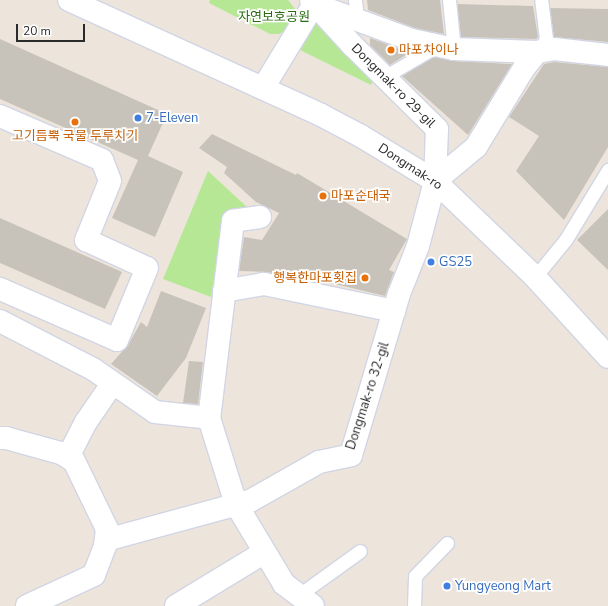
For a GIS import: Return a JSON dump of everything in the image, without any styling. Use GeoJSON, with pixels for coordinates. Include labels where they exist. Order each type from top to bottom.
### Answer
{"type":"FeatureCollection","features":[{"type":"Feature","properties":{"kind":"street","name":"Dongmak-ro"},"geometry":{"type":"LineString","coordinates":[[69,0],[263,88],[361,136],[435,181],[535,277],[608,358]]}},
{"type":"Feature","properties":{"kind":"street"},"geometry":{"type":"LineString","coordinates":[[263,88],[310,1],[356,10],[412,40],[446,48],[537,52],[554,49],[608,55]]}},
{"type":"Feature","properties":{"kind":"street","name":"Dongmak-ro 29-gil"},"geometry":{"type":"LineString","coordinates":[[310,1],[437,129],[435,181]]}},
{"type":"Feature","properties":{"kind":"street"},"geometry":{"type":"LineString","coordinates":[[435,181],[476,148],[524,68],[537,52]]}},
{"type":"Feature","properties":{"kind":"street"},"geometry":{"type":"LineString","coordinates":[[0,116],[102,160],[110,181],[86,240],[147,268],[117,340],[0,289]]}},
{"type":"Feature","properties":{"kind":"street","name":"Dongmak-ro 32-gil"},"geometry":{"type":"LineString","coordinates":[[106,540],[250,501],[319,462],[351,455],[394,311],[418,246],[435,181]]}},
{"type":"Feature","properties":{"kind":"street"},"geometry":{"type":"LineString","coordinates":[[260,217],[233,221],[209,418],[236,504],[264,553],[284,584],[306,601]]}},
{"type":"Feature","properties":{"kind":"street"},"geometry":{"type":"LineString","coordinates":[[224,292],[264,284],[394,311]]}},
{"type":"Feature","properties":{"kind":"street"},"geometry":{"type":"LineString","coordinates":[[0,321],[93,369],[112,384],[155,412],[209,418]]}},
{"type":"Feature","properties":{"kind":"street"},"geometry":{"type":"LineString","coordinates":[[68,457],[86,422],[112,384]]}},
{"type":"Feature","properties":{"kind":"street"},"geometry":{"type":"LineString","coordinates":[[0,438],[6,438],[61,453],[74,462],[107,529],[106,540],[94,574],[27,606]]}},
{"type":"Feature","properties":{"kind":"street"},"geometry":{"type":"LineString","coordinates":[[176,606],[264,553]]}},
{"type":"Feature","properties":{"kind":"lane"},"geometry":{"type":"LineString","coordinates":[[384,77],[446,48],[449,0]]}},
{"type":"Feature","properties":{"kind":"lane"},"geometry":{"type":"LineString","coordinates":[[537,52],[546,39],[541,0]]}},
{"type":"Feature","properties":{"kind":"lane"},"geometry":{"type":"LineString","coordinates":[[535,277],[566,239],[608,170]]}},
{"type":"Feature","properties":{"kind":"lane"},"geometry":{"type":"LineString","coordinates":[[414,606],[415,576],[447,543]]}},
{"type":"Feature","properties":{"kind":"lane"},"geometry":{"type":"LineString","coordinates":[[306,601],[360,551]]}},
{"type":"Feature","properties":{"kind":"green space","name":"자연보호공원"},"geometry":{"type":"Polygon","coordinates":[[[210,0],[288,0],[295,9],[294,19],[287,30],[279,34],[270,34],[209,3],[210,0]]]}},
{"type":"Feature","properties":{"kind":"green space","name":"자연보호공원"},"geometry":{"type":"Polygon","coordinates":[[[315,21],[373,81],[371,85],[298,49],[315,21]]]}},
{"type":"Feature","properties":{"kind":"green space"},"geometry":{"type":"Polygon","coordinates":[[[208,171],[247,207],[224,216],[211,297],[163,279],[208,171]]]}},
{"type":"Feature","properties":{"kind":"building"},"geometry":{"type":"Polygon","coordinates":[[[367,0],[440,0],[444,34],[415,28],[368,10],[367,0]]]}},
{"type":"Feature","properties":{"kind":"building"},"geometry":{"type":"Polygon","coordinates":[[[457,4],[533,6],[538,37],[536,39],[461,37],[457,4]]]}},
{"type":"Feature","properties":{"kind":"building"},"geometry":{"type":"Polygon","coordinates":[[[550,8],[608,9],[608,42],[554,37],[550,8]]]}},
{"type":"Feature","properties":{"kind":"building"},"geometry":{"type":"Polygon","coordinates":[[[370,38],[410,52],[390,65],[370,45],[370,38]]]}},
{"type":"Feature","properties":{"kind":"building"},"geometry":{"type":"Polygon","coordinates":[[[0,39],[167,114],[148,156],[183,172],[155,237],[112,218],[138,160],[0,99],[0,39]]]}},
{"type":"Feature","properties":{"kind":"building"},"geometry":{"type":"Polygon","coordinates":[[[433,57],[453,61],[512,64],[468,135],[402,76],[433,57]]]}},
{"type":"Feature","properties":{"kind":"building"},"geometry":{"type":"Polygon","coordinates":[[[554,62],[608,67],[608,147],[564,220],[516,171],[539,136],[509,117],[544,64],[554,62]]]}},
{"type":"Feature","properties":{"kind":"building"},"geometry":{"type":"Polygon","coordinates":[[[212,134],[296,175],[297,173],[407,239],[389,270],[394,272],[385,296],[335,284],[267,272],[239,271],[244,237],[262,240],[279,213],[256,202],[224,173],[227,167],[199,148],[212,134]]]}},
{"type":"Feature","properties":{"kind":"building"},"geometry":{"type":"Polygon","coordinates":[[[608,209],[608,270],[577,240],[608,209]]]}},
{"type":"Feature","properties":{"kind":"building"},"geometry":{"type":"Polygon","coordinates":[[[0,218],[122,272],[105,309],[0,263],[0,218]]]}},
{"type":"Feature","properties":{"kind":"building"},"geometry":{"type":"Polygon","coordinates":[[[161,291],[206,308],[186,358],[157,396],[111,364],[128,345],[141,322],[147,327],[161,291]]]}},
{"type":"Feature","properties":{"kind":"building"},"geometry":{"type":"Polygon","coordinates":[[[189,361],[203,362],[198,404],[183,403],[189,361]]]}},
{"type":"Feature","properties":{"kind":"place","name":"마포차이나"},"geometry":{"type":"Point","coordinates":[391,50]}},
{"type":"Feature","properties":{"kind":"place","name":"7-Eleven"},"geometry":{"type":"Point","coordinates":[138,118]}},
{"type":"Feature","properties":{"kind":"place","name":"고기듬뿍 국물 두루치기"},"geometry":{"type":"Point","coordinates":[75,122]}},
{"type":"Feature","properties":{"kind":"place","name":"마포순대국"},"geometry":{"type":"Point","coordinates":[323,196]}},
{"type":"Feature","properties":{"kind":"place","name":"GS25"},"geometry":{"type":"Point","coordinates":[431,262]}},
{"type":"Feature","properties":{"kind":"place","name":"행복한마포횟집"},"geometry":{"type":"Point","coordinates":[365,278]}},
{"type":"Feature","properties":{"kind":"place","name":"Yungyeong Mart"},"geometry":{"type":"Point","coordinates":[447,586]}}]}
